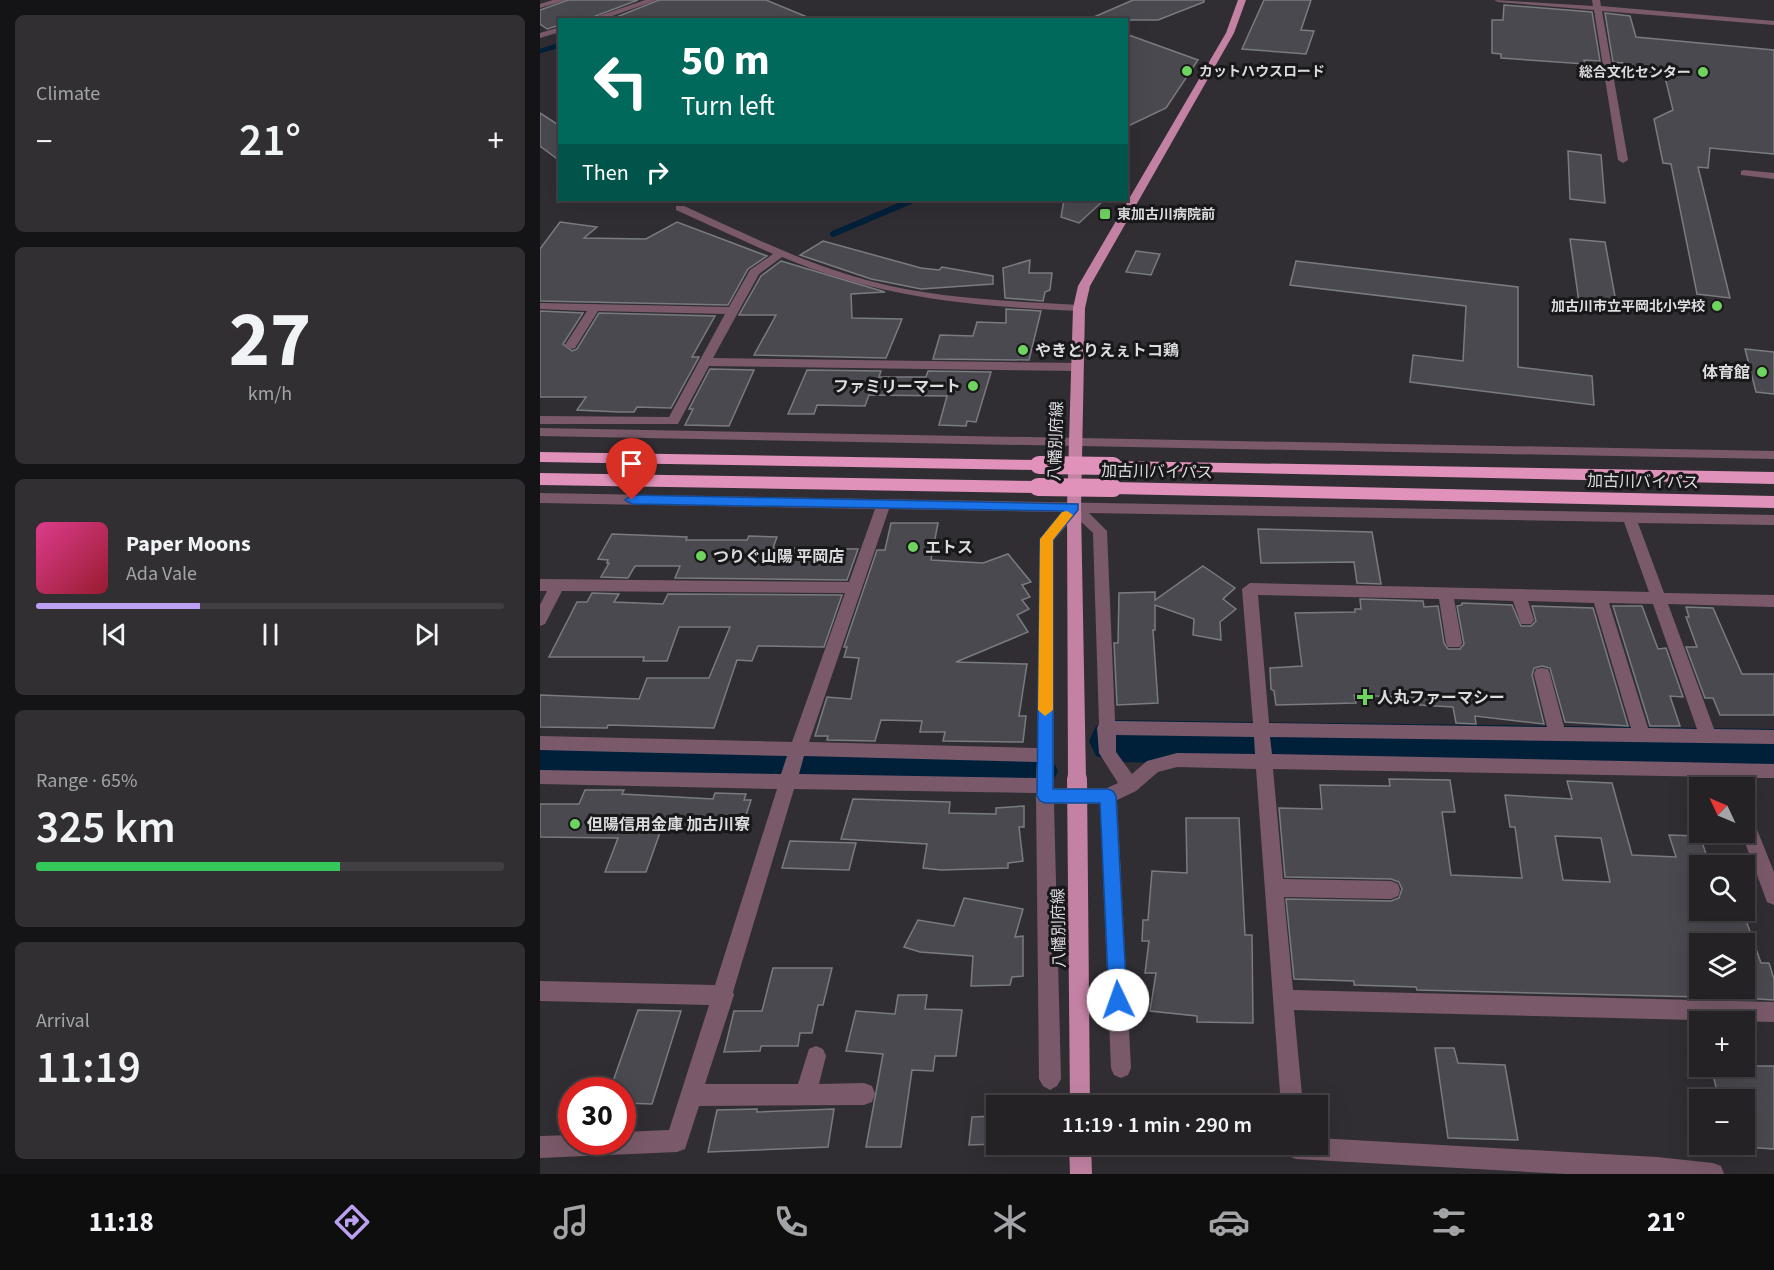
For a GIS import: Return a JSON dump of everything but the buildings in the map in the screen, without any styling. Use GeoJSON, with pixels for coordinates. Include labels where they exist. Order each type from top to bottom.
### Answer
{"type":"FeatureCollection","features":[{"type":"Feature","properties":{"kind":"highway","name":"加古川バイパス"},"geometry":{"type":"LineString","coordinates":[[540,457],[1774,478]]}},
{"type":"Feature","properties":{"kind":"highway","name":"加古川バイパス"},"geometry":{"type":"LineString","coordinates":[[540,479],[1774,502]]}},
{"type":"Feature","properties":{"kind":"main road","name":"八幡別府線"},"geometry":{"type":"LineString","coordinates":[[1080,1095],[1074,507],[1079,308],[1084,286],[1230,33],[1242,0]]}},
{"type":"Feature","properties":{"kind":"main road"},"geometry":{"type":"LineString","coordinates":[[1080,1155],[1081,1174]]}},
{"type":"Feature","properties":{"kind":"street"},"geometry":{"type":"LineString","coordinates":[[540,6],[562,0]]}},
{"type":"Feature","properties":{"kind":"street"},"geometry":{"type":"LineString","coordinates":[[597,18],[653,0]]}},
{"type":"Feature","properties":{"kind":"street"},"geometry":{"type":"LineString","coordinates":[[1498,0],[1596,4],[1774,23]]}},
{"type":"Feature","properties":{"kind":"street"},"geometry":{"type":"LineString","coordinates":[[1596,4],[1623,160]]}},
{"type":"Feature","properties":{"kind":"street"},"geometry":{"type":"LineString","coordinates":[[540,36],[558,30]]}},
{"type":"Feature","properties":{"kind":"street"},"geometry":{"type":"LineString","coordinates":[[1744,173],[1774,176]]}},
{"type":"Feature","properties":{"kind":"street"},"geometry":{"type":"LineString","coordinates":[[680,208],[837,275],[901,291],[968,301],[1079,308]]}},
{"type":"Feature","properties":{"kind":"street"},"geometry":{"type":"LineString","coordinates":[[540,420],[673,421],[730,311],[754,272],[781,253]]}},
{"type":"Feature","properties":{"kind":"street"},"geometry":{"type":"LineString","coordinates":[[540,306],[730,311]]}},
{"type":"Feature","properties":{"kind":"street"},"geometry":{"type":"LineString","coordinates":[[571,345],[595,307]]}},
{"type":"Feature","properties":{"kind":"street"},"geometry":{"type":"LineString","coordinates":[[704,362],[1078,367]]}},
{"type":"Feature","properties":{"kind":"street"},"geometry":{"type":"LineString","coordinates":[[540,432],[1774,455]]}},
{"type":"Feature","properties":{"kind":"street"},"geometry":{"type":"LineString","coordinates":[[540,498],[1774,520]]}},
{"type":"Feature","properties":{"kind":"street"},"geometry":{"type":"LineString","coordinates":[[540,1147],[677,1141],[794,765],[884,504]]}},
{"type":"Feature","properties":{"kind":"street"},"geometry":{"type":"LineString","coordinates":[[1074,507],[1100,531],[1105,728],[1108,753],[1131,786]]}},
{"type":"Feature","properties":{"kind":"street"},"geometry":{"type":"LineString","coordinates":[[1050,1079],[1045,791],[1047,539],[1074,507]]}},
{"type":"Feature","properties":{"kind":"street"},"geometry":{"type":"LineString","coordinates":[[1629,517],[1708,736]]}},
{"type":"Feature","properties":{"kind":"street"},"geometry":{"type":"LineString","coordinates":[[540,585],[855,588]]}},
{"type":"Feature","properties":{"kind":"street"},"geometry":{"type":"LineString","coordinates":[[540,620],[557,586]]}},
{"type":"Feature","properties":{"kind":"street"},"geometry":{"type":"LineString","coordinates":[[1291,1095],[1250,590],[1774,601]]}},
{"type":"Feature","properties":{"kind":"street"},"geometry":{"type":"LineString","coordinates":[[1446,594],[1454,643]]}},
{"type":"Feature","properties":{"kind":"street"},"geometry":{"type":"LineString","coordinates":[[1518,596],[1526,620]]}},
{"type":"Feature","properties":{"kind":"street"},"geometry":{"type":"LineString","coordinates":[[1600,598],[1642,735]]}},
{"type":"Feature","properties":{"kind":"street"},"geometry":{"type":"LineString","coordinates":[[1542,674],[1557,734]]}},
{"type":"Feature","properties":{"kind":"street"},"geometry":{"type":"LineString","coordinates":[[1105,728],[1262,745],[1726,771],[1774,771]]}},
{"type":"Feature","properties":{"kind":"street"},"geometry":{"type":"LineString","coordinates":[[540,743],[1108,796],[1131,786],[1153,766],[1262,745],[1557,734],[1774,737]]}},
{"type":"Feature","properties":{"kind":"street"},"geometry":{"type":"LineString","coordinates":[[540,777],[1045,755]]}},
{"type":"Feature","properties":{"kind":"street"},"geometry":{"type":"LineString","coordinates":[[1726,771],[1728,777]]}},
{"type":"Feature","properties":{"kind":"street"},"geometry":{"type":"LineString","coordinates":[[1108,796],[1121,1068]]}},
{"type":"Feature","properties":{"kind":"street"},"geometry":{"type":"LineString","coordinates":[[1753,843],[1774,896]]}},
{"type":"Feature","properties":{"kind":"street"},"geometry":{"type":"LineString","coordinates":[[1273,888],[1391,890]]}},
{"type":"Feature","properties":{"kind":"street"},"geometry":{"type":"LineString","coordinates":[[540,991],[724,995]]}},
{"type":"Feature","properties":{"kind":"street"},"geometry":{"type":"LineString","coordinates":[[1282,1000],[1774,1012]]}},
{"type":"Feature","properties":{"kind":"street"},"geometry":{"type":"LineString","coordinates":[[806,1093],[816,1056]]}},
{"type":"Feature","properties":{"kind":"street"},"geometry":{"type":"LineString","coordinates":[[692,1095],[864,1094]]}},
{"type":"Feature","properties":{"kind":"street"},"geometry":{"type":"LineString","coordinates":[[1328,1150],[1657,1168],[1713,1174]]}},
{"type":"Feature","properties":{"kind":"waterway"},"geometry":{"type":"LineString","coordinates":[[540,51],[558,46]]}},
{"type":"Feature","properties":{"kind":"waterway"},"geometry":{"type":"LineString","coordinates":[[833,234],[911,201]]}},
{"type":"Feature","properties":{"kind":"waterway"},"geometry":{"type":"LineString","coordinates":[[1114,741],[1774,751]]}},
{"type":"Feature","properties":{"kind":"waterway"},"geometry":{"type":"LineString","coordinates":[[540,759],[1032,771]]}},
{"type":"Feature","properties":{"kind":"slow traffic"},"geometry":{"type":"LineString","coordinates":[[1045,710],[1047,539],[1067,515]]}},
{"type":"Feature","properties":{"kind":"place","name":"カットハウスロード"},"geometry":{"type":"Point","coordinates":[1187,71]}},
{"type":"Feature","properties":{"kind":"place","name":"総合文化センター"},"geometry":{"type":"Point","coordinates":[1703,72]}},
{"type":"Feature","properties":{"kind":"place","name":"東加古川病院前"},"geometry":{"type":"Point","coordinates":[1105,214]}},
{"type":"Feature","properties":{"kind":"place","name":"加古川市立平岡北小学校"},"geometry":{"type":"Point","coordinates":[1717,306]}},
{"type":"Feature","properties":{"kind":"place","name":"やきとりえぇトコ鶏"},"geometry":{"type":"Point","coordinates":[1023,350]}},
{"type":"Feature","properties":{"kind":"place","name":"体育館"},"geometry":{"type":"Point","coordinates":[1762,372]}},
{"type":"Feature","properties":{"kind":"place","name":"ファミリーマート"},"geometry":{"type":"Point","coordinates":[973,386]}},
{"type":"Feature","properties":{"kind":"place","name":"エトス"},"geometry":{"type":"Point","coordinates":[913,547]}},
{"type":"Feature","properties":{"kind":"place","name":"つりぐ山陽 平岡店"},"geometry":{"type":"Point","coordinates":[701,556]}},
{"type":"Feature","properties":{"kind":"place","name":"人丸ファーマシー"},"geometry":{"type":"Point","coordinates":[1365,697]}},
{"type":"Feature","properties":{"kind":"place","name":"但陽信用金庫 加古川寮"},"geometry":{"type":"Point","coordinates":[575,824]}},
{"type":"Feature","properties":{"kind":"route"},"geometry":{"type":"LineString","coordinates":[[632,500],[1074,507],[1047,539],[1045,796],[1108,796],[1118,1000]]}}]}
